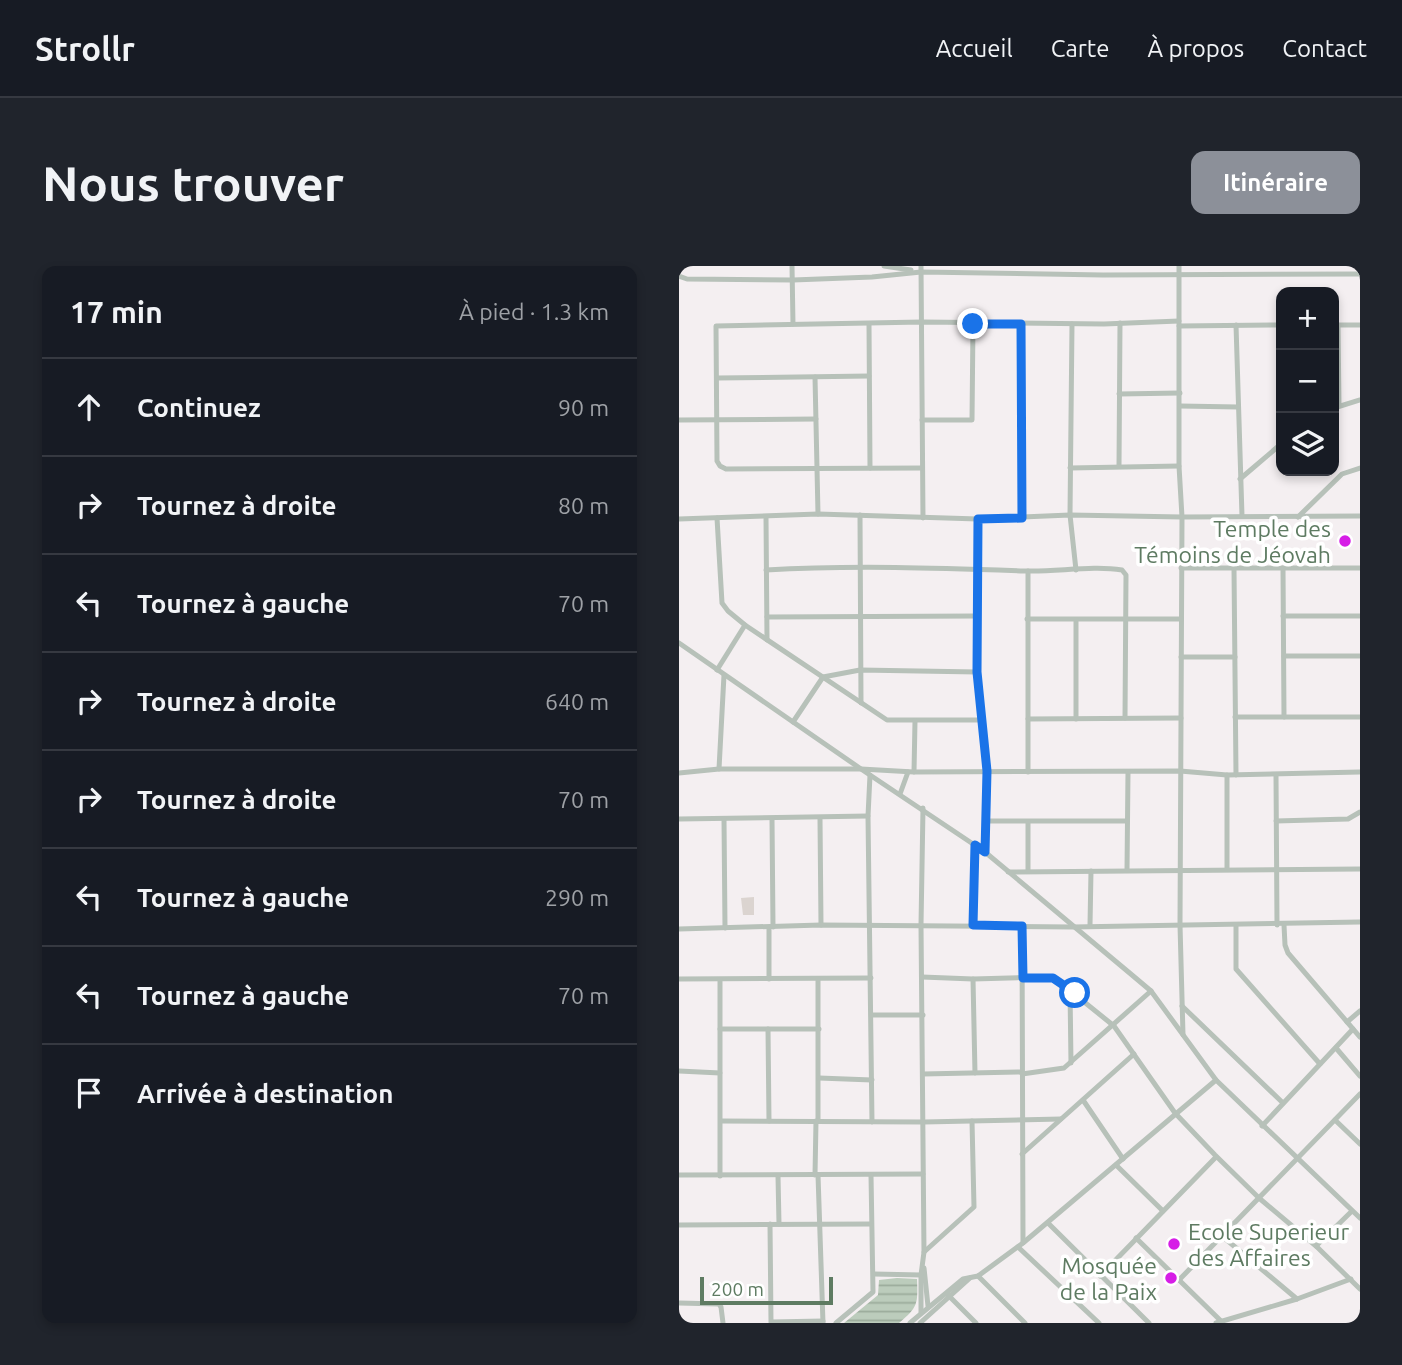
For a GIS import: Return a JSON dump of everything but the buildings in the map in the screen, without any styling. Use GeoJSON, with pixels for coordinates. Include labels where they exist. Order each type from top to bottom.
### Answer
{"type":"FeatureCollection","features":[{"type":"Feature","properties":{"kind":"street"},"geometry":{"type":"LineString","coordinates":[[792,266],[793,324]]}},
{"type":"Feature","properties":{"kind":"street"},"geometry":{"type":"LineString","coordinates":[[884,266],[1179,275],[1360,274]]}},
{"type":"Feature","properties":{"kind":"street"},"geometry":{"type":"LineString","coordinates":[[1179,266],[1179,466],[1182,517],[1180,925],[1183,1035]]}},
{"type":"Feature","properties":{"kind":"street"},"geometry":{"type":"LineString","coordinates":[[679,276],[687,279],[793,280],[871,277],[921,269]]}},
{"type":"Feature","properties":{"kind":"street"},"geometry":{"type":"LineString","coordinates":[[921,269],[923,518]]}},
{"type":"Feature","properties":{"kind":"street"},"geometry":{"type":"LineString","coordinates":[[922,468],[723,468],[717,461],[716,327],[922,323],[1276,325]]}},
{"type":"Feature","properties":{"kind":"street"},"geometry":{"type":"LineString","coordinates":[[1119,466],[1120,323]]}},
{"type":"Feature","properties":{"kind":"street"},"geometry":{"type":"LineString","coordinates":[[869,324],[870,468]]}},
{"type":"Feature","properties":{"kind":"street"},"geometry":{"type":"LineString","coordinates":[[922,420],[972,420],[973,324]]}},
{"type":"Feature","properties":{"kind":"street"},"geometry":{"type":"LineString","coordinates":[[1021,324],[1022,518]]}},
{"type":"Feature","properties":{"kind":"street"},"geometry":{"type":"LineString","coordinates":[[1072,324],[1070,515],[1076,570]]}},
{"type":"Feature","properties":{"kind":"street"},"geometry":{"type":"LineString","coordinates":[[1236,325],[1242,516]]}},
{"type":"Feature","properties":{"kind":"street"},"geometry":{"type":"LineString","coordinates":[[1339,325],[1360,325]]}},
{"type":"Feature","properties":{"kind":"street"},"geometry":{"type":"LineString","coordinates":[[717,378],[869,376]]}},
{"type":"Feature","properties":{"kind":"street"},"geometry":{"type":"LineString","coordinates":[[815,377],[818,514]]}},
{"type":"Feature","properties":{"kind":"street"},"geometry":{"type":"LineString","coordinates":[[1119,394],[1179,393]]}},
{"type":"Feature","properties":{"kind":"street"},"geometry":{"type":"LineString","coordinates":[[1339,406],[1360,400]]}},
{"type":"Feature","properties":{"kind":"street"},"geometry":{"type":"LineString","coordinates":[[1180,406],[1238,407]]}},
{"type":"Feature","properties":{"kind":"street"},"geometry":{"type":"LineString","coordinates":[[679,420],[816,419]]}},
{"type":"Feature","properties":{"kind":"street"},"geometry":{"type":"LineString","coordinates":[[1240,479],[1276,448]]}},
{"type":"Feature","properties":{"kind":"street"},"geometry":{"type":"LineString","coordinates":[[1070,468],[1179,466]]}},
{"type":"Feature","properties":{"kind":"street"},"geometry":{"type":"LineString","coordinates":[[1298,517],[1342,474],[1360,468]]}},
{"type":"Feature","properties":{"kind":"street"},"geometry":{"type":"LineString","coordinates":[[679,519],[818,514],[978,519],[1070,515],[1360,516]]}},
{"type":"Feature","properties":{"kind":"street"},"geometry":{"type":"LineString","coordinates":[[860,514],[861,703]]}},
{"type":"Feature","properties":{"kind":"street"},"geometry":{"type":"LineString","coordinates":[[766,517],[767,640]]}},
{"type":"Feature","properties":{"kind":"street"},"geometry":{"type":"LineString","coordinates":[[717,518],[722,603],[745,625],[887,720],[981,720]]}},
{"type":"Feature","properties":{"kind":"street"},"geometry":{"type":"LineString","coordinates":[[978,519],[977,672],[987,771],[985,852]]}},
{"type":"Feature","properties":{"kind":"street"},"geometry":{"type":"LineString","coordinates":[[766,570],[859,566],[1028,571],[1119,569],[1125,572],[1127,620],[1125,718]]}},
{"type":"Feature","properties":{"kind":"street"},"geometry":{"type":"LineString","coordinates":[[1181,568],[1360,568]]}},
{"type":"Feature","properties":{"kind":"street"},"geometry":{"type":"LineString","coordinates":[[1283,568],[1284,717]]}},
{"type":"Feature","properties":{"kind":"street"},"geometry":{"type":"LineString","coordinates":[[1234,569],[1236,775]]}},
{"type":"Feature","properties":{"kind":"street"},"geometry":{"type":"LineString","coordinates":[[1028,571],[1028,772]]}},
{"type":"Feature","properties":{"kind":"street"},"geometry":{"type":"LineString","coordinates":[[767,617],[976,616]]}},
{"type":"Feature","properties":{"kind":"street"},"geometry":{"type":"LineString","coordinates":[[1283,616],[1360,616]]}},
{"type":"Feature","properties":{"kind":"street"},"geometry":{"type":"LineString","coordinates":[[1027,619],[1181,619]]}},
{"type":"Feature","properties":{"kind":"street"},"geometry":{"type":"LineString","coordinates":[[1076,620],[1076,719]]}},
{"type":"Feature","properties":{"kind":"street"},"geometry":{"type":"LineString","coordinates":[[717,670],[745,625]]}},
{"type":"Feature","properties":{"kind":"street"},"geometry":{"type":"LineString","coordinates":[[679,643],[985,852],[1151,991],[1216,1080],[1360,1218]]}},
{"type":"Feature","properties":{"kind":"street"},"geometry":{"type":"LineString","coordinates":[[1284,656],[1360,656]]}},
{"type":"Feature","properties":{"kind":"street"},"geometry":{"type":"LineString","coordinates":[[1181,657],[1235,657]]}},
{"type":"Feature","properties":{"kind":"street"},"geometry":{"type":"LineString","coordinates":[[793,722],[823,677],[860,670],[977,672]]}},
{"type":"Feature","properties":{"kind":"street"},"geometry":{"type":"LineString","coordinates":[[719,769],[724,675]]}},
{"type":"Feature","properties":{"kind":"street"},"geometry":{"type":"LineString","coordinates":[[1235,717],[1360,717]]}},
{"type":"Feature","properties":{"kind":"street"},"geometry":{"type":"LineString","coordinates":[[1028,719],[1181,718]]}},
{"type":"Feature","properties":{"kind":"street"},"geometry":{"type":"LineString","coordinates":[[900,794],[911,772],[915,721]]}},
{"type":"Feature","properties":{"kind":"street"},"geometry":{"type":"LineString","coordinates":[[679,773],[719,769],[861,769],[911,772],[1180,771],[1227,775],[1360,772]]}},
{"type":"Feature","properties":{"kind":"street"},"geometry":{"type":"LineString","coordinates":[[1127,870],[1128,772]]}},
{"type":"Feature","properties":{"kind":"street"},"geometry":{"type":"LineString","coordinates":[[870,775],[868,816],[872,1122]]}},
{"type":"Feature","properties":{"kind":"street"},"geometry":{"type":"LineString","coordinates":[[1227,775],[1227,869]]}},
{"type":"Feature","properties":{"kind":"street"},"geometry":{"type":"LineString","coordinates":[[1276,775],[1277,870],[1285,945],[1288,954],[1360,1037]]}},
{"type":"Feature","properties":{"kind":"street"},"geometry":{"type":"LineString","coordinates":[[921,1312],[924,1252],[921,925],[923,808]]}},
{"type":"Feature","properties":{"kind":"street"},"geometry":{"type":"LineString","coordinates":[[1276,821],[1348,819],[1360,811]]}},
{"type":"Feature","properties":{"kind":"street"},"geometry":{"type":"LineString","coordinates":[[679,819],[820,819],[868,816]]}},
{"type":"Feature","properties":{"kind":"street"},"geometry":{"type":"LineString","coordinates":[[724,819],[725,928]]}},
{"type":"Feature","properties":{"kind":"street"},"geometry":{"type":"LineString","coordinates":[[769,979],[772,819]]}},
{"type":"Feature","properties":{"kind":"street"},"geometry":{"type":"LineString","coordinates":[[820,819],[821,925]]}},
{"type":"Feature","properties":{"kind":"street"},"geometry":{"type":"LineString","coordinates":[[985,821],[1127,821]]}},
{"type":"Feature","properties":{"kind":"street"},"geometry":{"type":"LineString","coordinates":[[1028,822],[1028,871]]}},
{"type":"Feature","properties":{"kind":"street"},"geometry":{"type":"LineString","coordinates":[[973,925],[975,845]]}},
{"type":"Feature","properties":{"kind":"street"},"geometry":{"type":"LineString","coordinates":[[1008,872],[1360,869]]}},
{"type":"Feature","properties":{"kind":"street"},"geometry":{"type":"LineString","coordinates":[[1090,925],[1091,871]]}},
{"type":"Feature","properties":{"kind":"street"},"geometry":{"type":"LineString","coordinates":[[679,929],[821,925],[1073,927],[1360,922]]}},
{"type":"Feature","properties":{"kind":"street"},"geometry":{"type":"LineString","coordinates":[[1236,925],[1236,969],[1320,1064]]}},
{"type":"Feature","properties":{"kind":"street"},"geometry":{"type":"LineString","coordinates":[[1022,926],[1021,1245],[1099,1323]]}},
{"type":"Feature","properties":{"kind":"street"},"geometry":{"type":"LineString","coordinates":[[922,977],[1053,978],[1070,990],[1114,1026],[1175,1113],[1216,1157],[1360,1289]]}},
{"type":"Feature","properties":{"kind":"street"},"geometry":{"type":"LineString","coordinates":[[679,979],[871,978]]}},
{"type":"Feature","properties":{"kind":"street"},"geometry":{"type":"LineString","coordinates":[[770,1224],[771,1322],[823,1322],[817,1175],[818,979]]}},
{"type":"Feature","properties":{"kind":"street"},"geometry":{"type":"LineString","coordinates":[[973,979],[975,1073]]}},
{"type":"Feature","properties":{"kind":"street"},"geometry":{"type":"LineString","coordinates":[[720,980],[720,1176]]}},
{"type":"Feature","properties":{"kind":"street"},"geometry":{"type":"LineString","coordinates":[[1070,990],[1071,1063]]}},
{"type":"Feature","properties":{"kind":"street"},"geometry":{"type":"LineString","coordinates":[[923,1074],[1056,1071],[1071,1063],[1151,991]]}},
{"type":"Feature","properties":{"kind":"street"},"geometry":{"type":"LineString","coordinates":[[1182,1006],[1283,1103]]}},
{"type":"Feature","properties":{"kind":"street"},"geometry":{"type":"LineString","coordinates":[[1347,1022],[1360,1011]]}},
{"type":"Feature","properties":{"kind":"street"},"geometry":{"type":"LineString","coordinates":[[872,1015],[923,1015]]}},
{"type":"Feature","properties":{"kind":"street"},"geometry":{"type":"LineString","coordinates":[[720,1029],[819,1029]]}},
{"type":"Feature","properties":{"kind":"street"},"geometry":{"type":"LineString","coordinates":[[768,1029],[769,1121]]}},
{"type":"Feature","properties":{"kind":"street"},"geometry":{"type":"LineString","coordinates":[[1262,1126],[1353,1029]]}},
{"type":"Feature","properties":{"kind":"street"},"geometry":{"type":"LineString","coordinates":[[1336,1048],[1360,1076]]}},
{"type":"Feature","properties":{"kind":"street"},"geometry":{"type":"LineString","coordinates":[[1022,1154],[1134,1054]]}},
{"type":"Feature","properties":{"kind":"street"},"geometry":{"type":"LineString","coordinates":[[679,1071],[720,1073]]}},
{"type":"Feature","properties":{"kind":"street"},"geometry":{"type":"LineString","coordinates":[[818,1078],[872,1080]]}},
{"type":"Feature","properties":{"kind":"street"},"geometry":{"type":"LineString","coordinates":[[910,1323],[927,1307],[1021,1245],[1216,1080]]}},
{"type":"Feature","properties":{"kind":"street"},"geometry":{"type":"LineString","coordinates":[[1179,1280],[1360,1094]]}},
{"type":"Feature","properties":{"kind":"street"},"geometry":{"type":"LineString","coordinates":[[1083,1100],[1123,1159]]}},
{"type":"Feature","properties":{"kind":"street"},"geometry":{"type":"LineString","coordinates":[[721,1121],[924,1122],[1061,1119]]}},
{"type":"Feature","properties":{"kind":"street"},"geometry":{"type":"LineString","coordinates":[[1335,1120],[1360,1144]]}},
{"type":"Feature","properties":{"kind":"street"},"geometry":{"type":"LineString","coordinates":[[924,1252],[974,1207],[972,1121]]}},
{"type":"Feature","properties":{"kind":"street"},"geometry":{"type":"LineString","coordinates":[[1100,1276],[1216,1157]]}},
{"type":"Feature","properties":{"kind":"street"},"geometry":{"type":"LineString","coordinates":[[1116,1165],[1163,1211]]}},
{"type":"Feature","properties":{"kind":"street"},"geometry":{"type":"LineString","coordinates":[[679,1175],[923,1174]]}},
{"type":"Feature","properties":{"kind":"street"},"geometry":{"type":"LineString","coordinates":[[836,1323],[873,1292],[871,1175]]}},
{"type":"Feature","properties":{"kind":"street"},"geometry":{"type":"LineString","coordinates":[[778,1176],[779,1224]]}},
{"type":"Feature","properties":{"kind":"street"},"geometry":{"type":"LineString","coordinates":[[1316,1246],[1352,1211]]}},
{"type":"Feature","properties":{"kind":"street"},"geometry":{"type":"LineString","coordinates":[[1048,1223],[1149,1323]]}},
{"type":"Feature","properties":{"kind":"street"},"geometry":{"type":"LineString","coordinates":[[679,1225],[871,1224]]}},
{"type":"Feature","properties":{"kind":"street"},"geometry":{"type":"LineString","coordinates":[[1222,1236],[1297,1299]]}},
{"type":"Feature","properties":{"kind":"street"},"geometry":{"type":"LineString","coordinates":[[1136,1238],[1218,1322],[1297,1299],[1351,1279]]}},
{"type":"Feature","properties":{"kind":"street"},"geometry":{"type":"LineString","coordinates":[[923,1265],[926,1274],[927,1307]]}},
{"type":"Feature","properties":{"kind":"street"},"geometry":{"type":"LineString","coordinates":[[874,1274],[921,1275]]}},
{"type":"Feature","properties":{"kind":"street"},"geometry":{"type":"LineString","coordinates":[[975,1276],[1025,1323]]}},
{"type":"Feature","properties":{"kind":"street"},"geometry":{"type":"LineString","coordinates":[[919,1323],[948,1295]]}},
{"type":"Feature","properties":{"kind":"street"},"geometry":{"type":"LineString","coordinates":[[948,1295],[976,1323]]}},
{"type":"Feature","properties":{"kind":"street"},"geometry":{"type":"LineString","coordinates":[[679,1303],[719,1304],[723,1323]]}},
{"type":"Feature","properties":{"kind":"green space"},"geometry":{"type":"Polygon","coordinates":[[[754,897],[754,915],[743,915],[741,898],[754,897]]]}},
{"type":"Feature","properties":{"kind":"shaded area"},"geometry":{"type":"Polygon","coordinates":[[[917,1279],[916,1304],[899,1323],[844,1323],[878,1295],[879,1280],[917,1279]]]}},
{"type":"Feature","properties":{"kind":"place","name":"Temple des Témoins de Jéovah"},"geometry":{"type":"Point","coordinates":[1345,541]}},
{"type":"Feature","properties":{"kind":"place","name":"Ecole Superieur des Affaires"},"geometry":{"type":"Point","coordinates":[1174,1244]}},
{"type":"Feature","properties":{"kind":"place","name":"Mosquée de la Paix"},"geometry":{"type":"Point","coordinates":[1171,1278]}},
{"type":"Feature","properties":{"kind":"route"},"geometry":{"type":"LineString","coordinates":[[973,324],[1021,324],[1022,518],[978,519],[977,672],[987,771],[985,852],[975,845],[973,925],[1022,926],[1023,978],[1053,978],[1075,993]]}}]}
